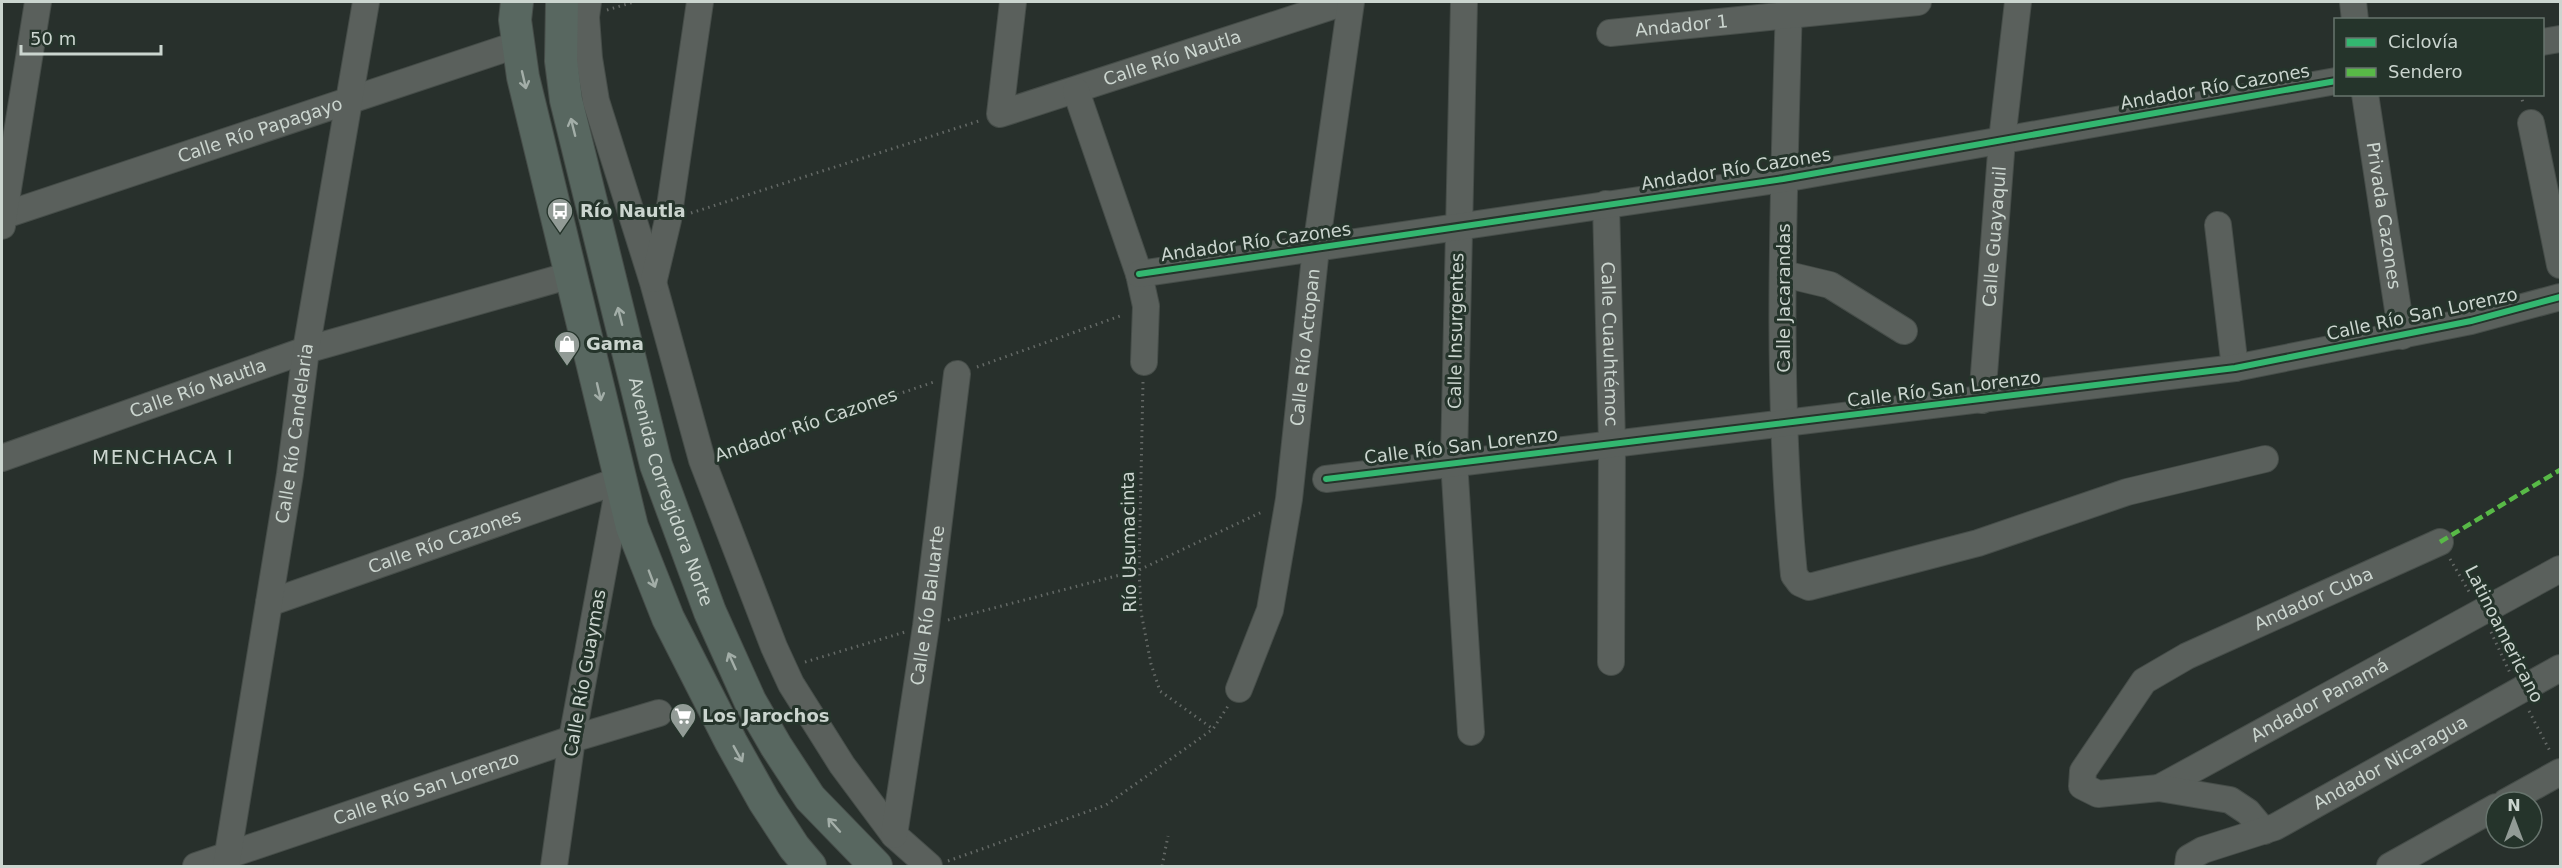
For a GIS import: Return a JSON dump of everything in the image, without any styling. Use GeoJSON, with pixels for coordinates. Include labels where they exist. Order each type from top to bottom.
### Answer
{"type":"FeatureCollection","features":[{"type":"Feature","properties":{"kind":"main road"},"geometry":{"type":"LineString","coordinates":[[517,2],[516,45],[632,527],[673,628],[764,801],[810,867]]}},
{"type":"Feature","properties":{"kind":"main road","name":"Avenida Corregidora Norte"},"geometry":{"type":"LineString","coordinates":[[578,7],[561,61],[566,100],[659,473],[710,612],[750,702],[810,798],[876,867]]}},
{"type":"Feature","properties":{"kind":"street"},"geometry":{"type":"LineString","coordinates":[[2,219],[38,2]]}},
{"type":"Feature","properties":{"kind":"street","name":"Calle Río Candelaria"},"geometry":{"type":"LineString","coordinates":[[227,861],[290,474],[306,350],[366,2]]}},
{"type":"Feature","properties":{"kind":"street"},"geometry":{"type":"LineString","coordinates":[[653,282],[668,220],[700,2]]}},
{"type":"Feature","properties":{"kind":"street"},"geometry":{"type":"LineString","coordinates":[[1000,114],[1012,2]]}},
{"type":"Feature","properties":{"kind":"street","name":"Calle Río Nautla"},"geometry":{"type":"LineString","coordinates":[[1000,114],[1345,2]]}},
{"type":"Feature","properties":{"kind":"street","name":"Calle Río Actopan"},"geometry":{"type":"LineString","coordinates":[[1239,689],[1270,610],[1289,499],[1316,248],[1351,2]]}},
{"type":"Feature","properties":{"kind":"street","name":"Calle Insurgentes"},"geometry":{"type":"LineString","coordinates":[[1464,2],[1454,461],[1471,732]]}},
{"type":"Feature","properties":{"kind":"street","name":"Andador 1"},"geometry":{"type":"LineString","coordinates":[[1610,33],[1789,7],[1918,2]]}},
{"type":"Feature","properties":{"kind":"street","name":"Calle Guayaquil"},"geometry":{"type":"LineString","coordinates":[[1982,400],[2002,140],[2018,2]]}},
{"type":"Feature","properties":{"kind":"street"},"geometry":{"type":"LineString","coordinates":[[2353,2],[2355,18]]}},
{"type":"Feature","properties":{"kind":"street"},"geometry":{"type":"LineString","coordinates":[[578,7],[596,101],[653,282],[702,460],[783,669],[842,765],[894,836],[936,865]]}},
{"type":"Feature","properties":{"kind":"street","name":"Calle Jacarandas"},"geometry":{"type":"LineString","coordinates":[[1789,7],[1783,179],[1784,424],[1794,575],[1800,583],[1809,587],[1978,543],[2127,492],[2265,459]]}},
{"type":"Feature","properties":{"kind":"street"},"geometry":{"type":"LineString","coordinates":[[2544,42],[2560,39]]}},
{"type":"Feature","properties":{"kind":"street","name":"Calle Río Papagayo"},"geometry":{"type":"LineString","coordinates":[[2,219],[351,98],[516,45]]}},
{"type":"Feature","properties":{"kind":"street","name":"Andador Río Cazones"},"geometry":{"type":"LineString","coordinates":[[1139,274],[1783,179],[2334,81]]}},
{"type":"Feature","properties":{"kind":"street"},"geometry":{"type":"LineString","coordinates":[[1076,91],[1139,274],[1146,306],[1144,362]]}},
{"type":"Feature","properties":{"kind":"street","name":"Privada Cazones"},"geometry":{"type":"LineString","coordinates":[[2365,96],[2402,336]]}},
{"type":"Feature","properties":{"kind":"street"},"geometry":{"type":"LineString","coordinates":[[2531,123],[2560,265]]}},
{"type":"Feature","properties":{"kind":"street","name":"Calle Cuauhtémoc"},"geometry":{"type":"LineString","coordinates":[[1606,204],[1612,442],[1611,662]]}},
{"type":"Feature","properties":{"kind":"street"},"geometry":{"type":"LineString","coordinates":[[2218,225],[2235,368]]}},
{"type":"Feature","properties":{"kind":"street"},"geometry":{"type":"LineString","coordinates":[[1784,274],[1830,285],[1904,331]]}},
{"type":"Feature","properties":{"kind":"street","name":"Calle Río Nautla"},"geometry":{"type":"LineString","coordinates":[[2,458],[306,350],[570,275]]}},
{"type":"Feature","properties":{"kind":"street","name":"Calle Río San Lorenzo"},"geometry":{"type":"LineString","coordinates":[[1326,479],[1454,461],[1784,424],[2235,368],[2471,321],[2560,297]]}},
{"type":"Feature","properties":{"kind":"street","name":"Calle Río Baluarte"},"geometry":{"type":"LineString","coordinates":[[894,836],[926,626],[957,374]]}},
{"type":"Feature","properties":{"kind":"street","name":"Calle Río Cazones"},"geometry":{"type":"LineString","coordinates":[[270,603],[620,480]]}},
{"type":"Feature","properties":{"kind":"street","name":"Calle Río Guaymas"},"geometry":{"type":"LineString","coordinates":[[554,867],[572,739],[620,480]]}},
{"type":"Feature","properties":{"kind":"street","name":"Andador Cuba"},"geometry":{"type":"LineString","coordinates":[[2159,788],[2098,794],[2082,786],[2084,771],[2144,681],[2187,656],[2440,542]]}},
{"type":"Feature","properties":{"kind":"street","name":"Andador Panamá"},"geometry":{"type":"LineString","coordinates":[[2159,788],[2560,569]]}},
{"type":"Feature","properties":{"kind":"street","name":"Andador Nicaragua"},"geometry":{"type":"LineString","coordinates":[[2188,867],[2189,858],[2203,850],[2264,831],[2560,668]]}},
{"type":"Feature","properties":{"kind":"street","name":"Calle Río San Lorenzo"},"geometry":{"type":"LineString","coordinates":[[196,867],[227,861],[572,739],[659,713]]}},
{"type":"Feature","properties":{"kind":"street"},"geometry":{"type":"LineString","coordinates":[[2528,790],[2560,772]]}},
{"type":"Feature","properties":{"kind":"street"},"geometry":{"type":"LineString","coordinates":[[2159,788],[2230,800],[2247,812],[2264,831]]}},
{"type":"Feature","properties":{"kind":"street"},"geometry":{"type":"LineString","coordinates":[[2390,867],[2484,814]]}},
{"type":"Feature","properties":{"kind":"path"},"geometry":{"type":"LineString","coordinates":[[668,220],[1000,114]]}},
{"type":"Feature","properties":{"kind":"path"},"geometry":{"type":"LineString","coordinates":[[783,669],[926,626],[1139,570],[1289,499]]}},
{"type":"Feature","properties":{"kind":"path"},"geometry":{"type":"LineString","coordinates":[[936,865],[1106,805],[1213,729],[1239,689]]}},
{"type":"Feature","properties":{"kind":"path"},"geometry":{"type":"LineString","coordinates":[[1162,867],[1168,836]]}},
{"type":"Feature","properties":{"kind":"marked path"},"geometry":{"type":"LineString","coordinates":[[2440,542],[2560,470]]}},
{"type":"Feature","properties":{"kind":"cycle path"},"geometry":{"type":"LineString","coordinates":[[1139,274],[1783,179],[2334,81]]}},
{"type":"Feature","properties":{"kind":"cycle path"},"geometry":{"type":"LineString","coordinates":[[1326,479],[2235,368],[2471,321],[2560,297]]}},
{"type":"Feature","properties":{"kind":"place","name":"Río Nautla"},"geometry":{"type":"Point","coordinates":[560,234]}},
{"type":"Feature","properties":{"kind":"place","name":"Gama"},"geometry":{"type":"Point","coordinates":[567,367]}},
{"type":"Feature","properties":{"kind":"place","name":"Los Jarochos"},"geometry":{"type":"Point","coordinates":[683,739]}},
{"type":"Feature","properties":{"kind":"district","name":"MENCHACA I"},"geometry":{"type":"Point","coordinates":[163,457]}}]}
